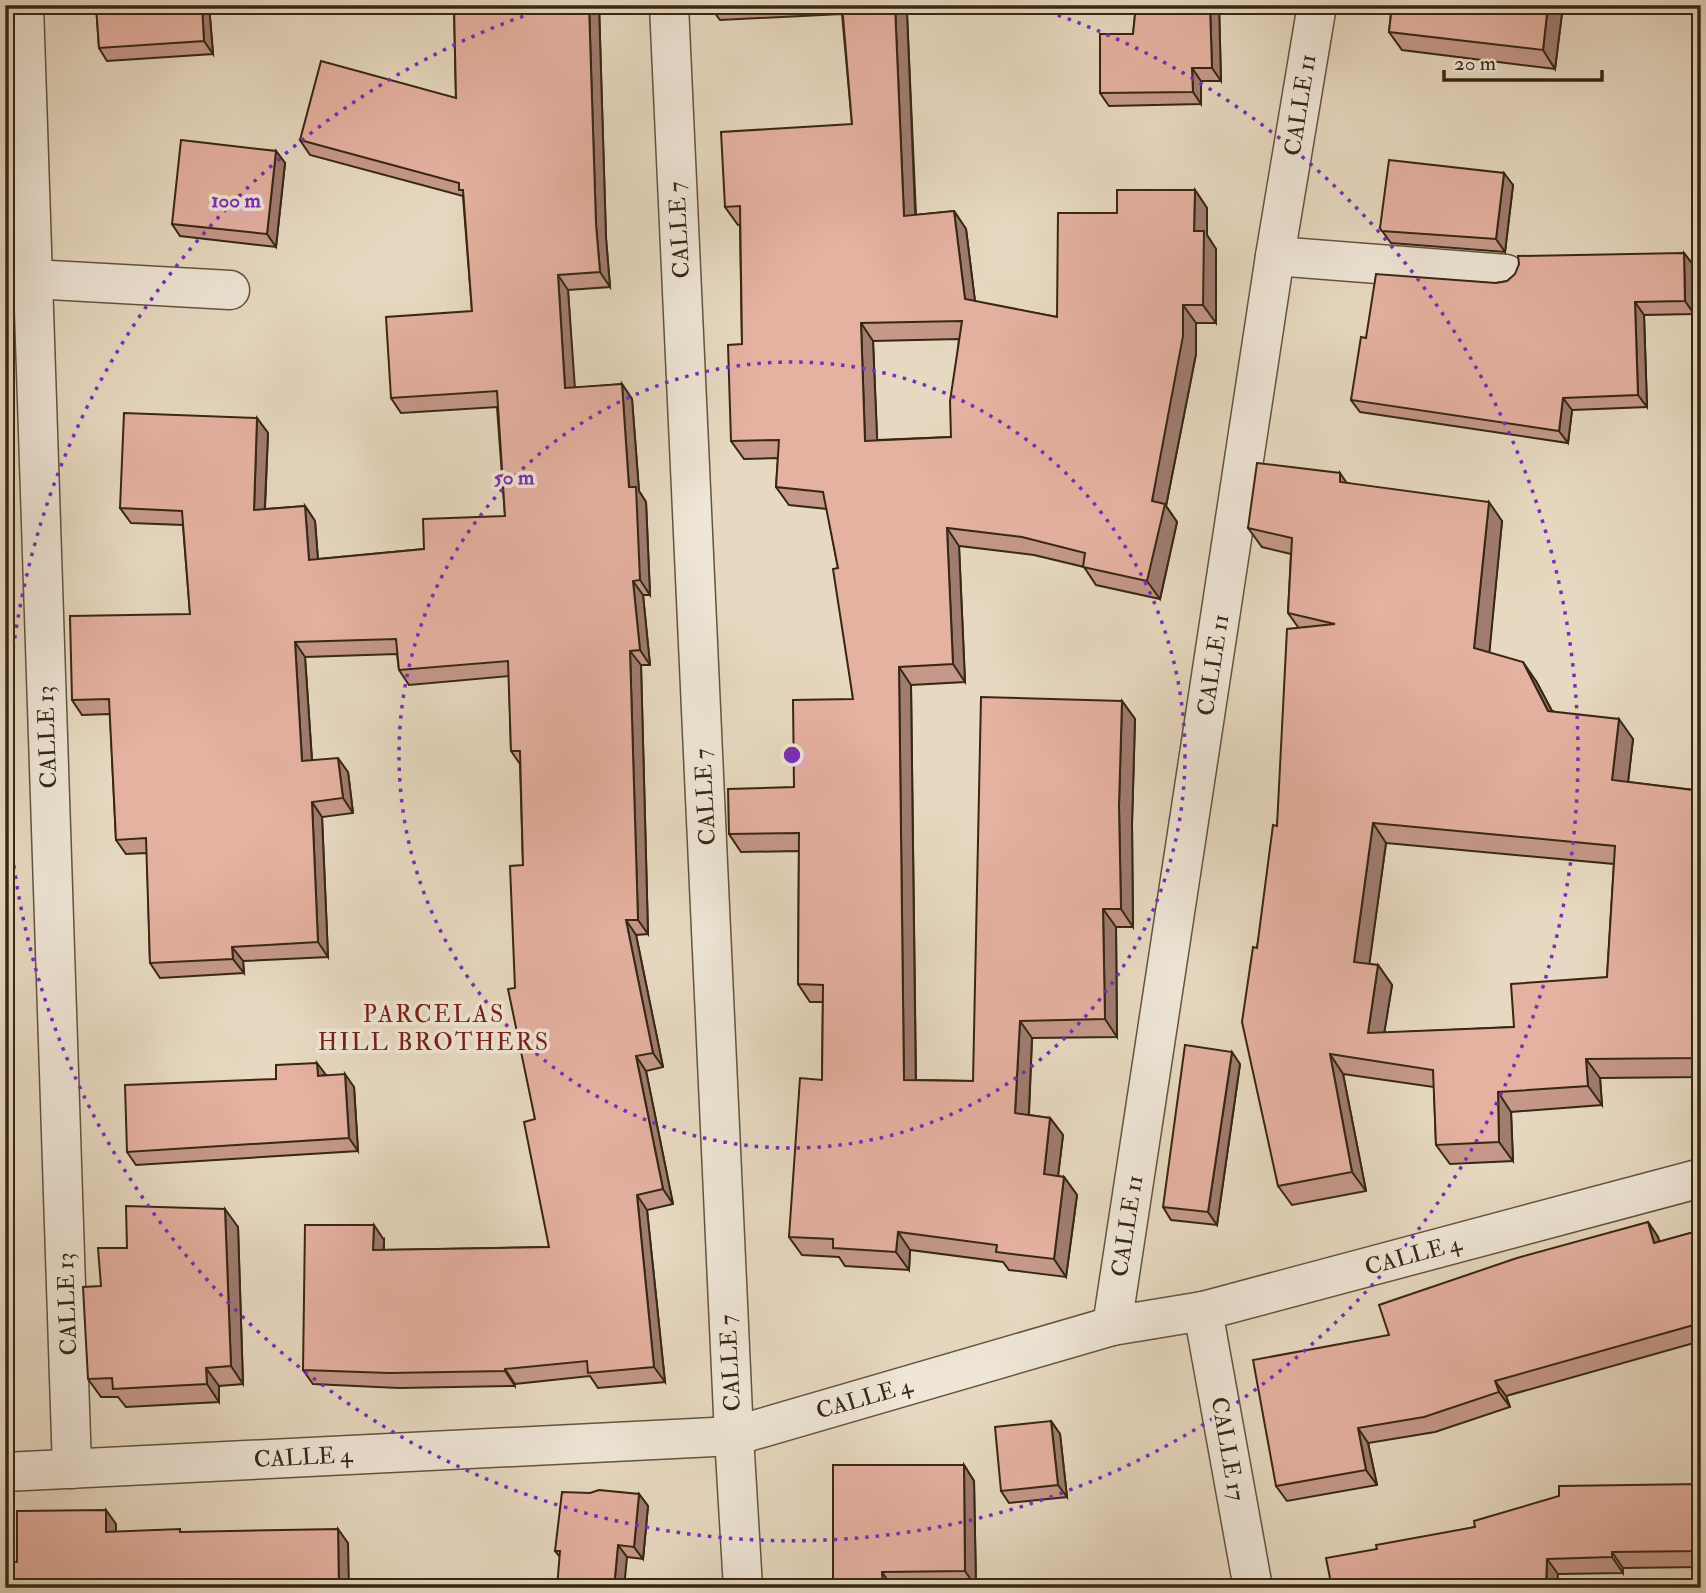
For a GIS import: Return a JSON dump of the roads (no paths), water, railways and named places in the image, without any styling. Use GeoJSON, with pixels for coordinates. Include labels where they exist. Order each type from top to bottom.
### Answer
{"type":"FeatureCollection","features":[{"type":"Feature","properties":{"kind":"street","name":"CALLE 13"},"geometry":{"type":"LineString","coordinates":[[24,5],[72,1469]]}},
{"type":"Feature","properties":{"kind":"street","name":"CALLE 7"},"geometry":{"type":"LineString","coordinates":[[669,5],[743,1588]]}},
{"type":"Feature","properties":{"kind":"street","name":"CALLE 11"},"geometry":{"type":"LineString","coordinates":[[1112,1326],[1275,256],[1317,5]]}},
{"type":"Feature","properties":{"kind":"street"},"geometry":{"type":"LineString","coordinates":[[1275,256],[1506,274]]}},
{"type":"Feature","properties":{"kind":"street"},"geometry":{"type":"LineString","coordinates":[[32,279],[230,289]]}},
{"type":"Feature","properties":{"kind":"street","name":"CALLE 4"},"geometry":{"type":"LineString","coordinates":[[5,1472],[734,1436],[1112,1326],[1203,1311],[1701,1178]]}},
{"type":"Feature","properties":{"kind":"street","name":"CALLE 17"},"geometry":{"type":"LineString","coordinates":[[1203,1311],[1253,1588]]}},
{"type":"Feature","properties":{"kind":"district","name":"PARCELAS HILL BROTHERS"},"geometry":{"type":"Point","coordinates":[434,1028]}}]}
